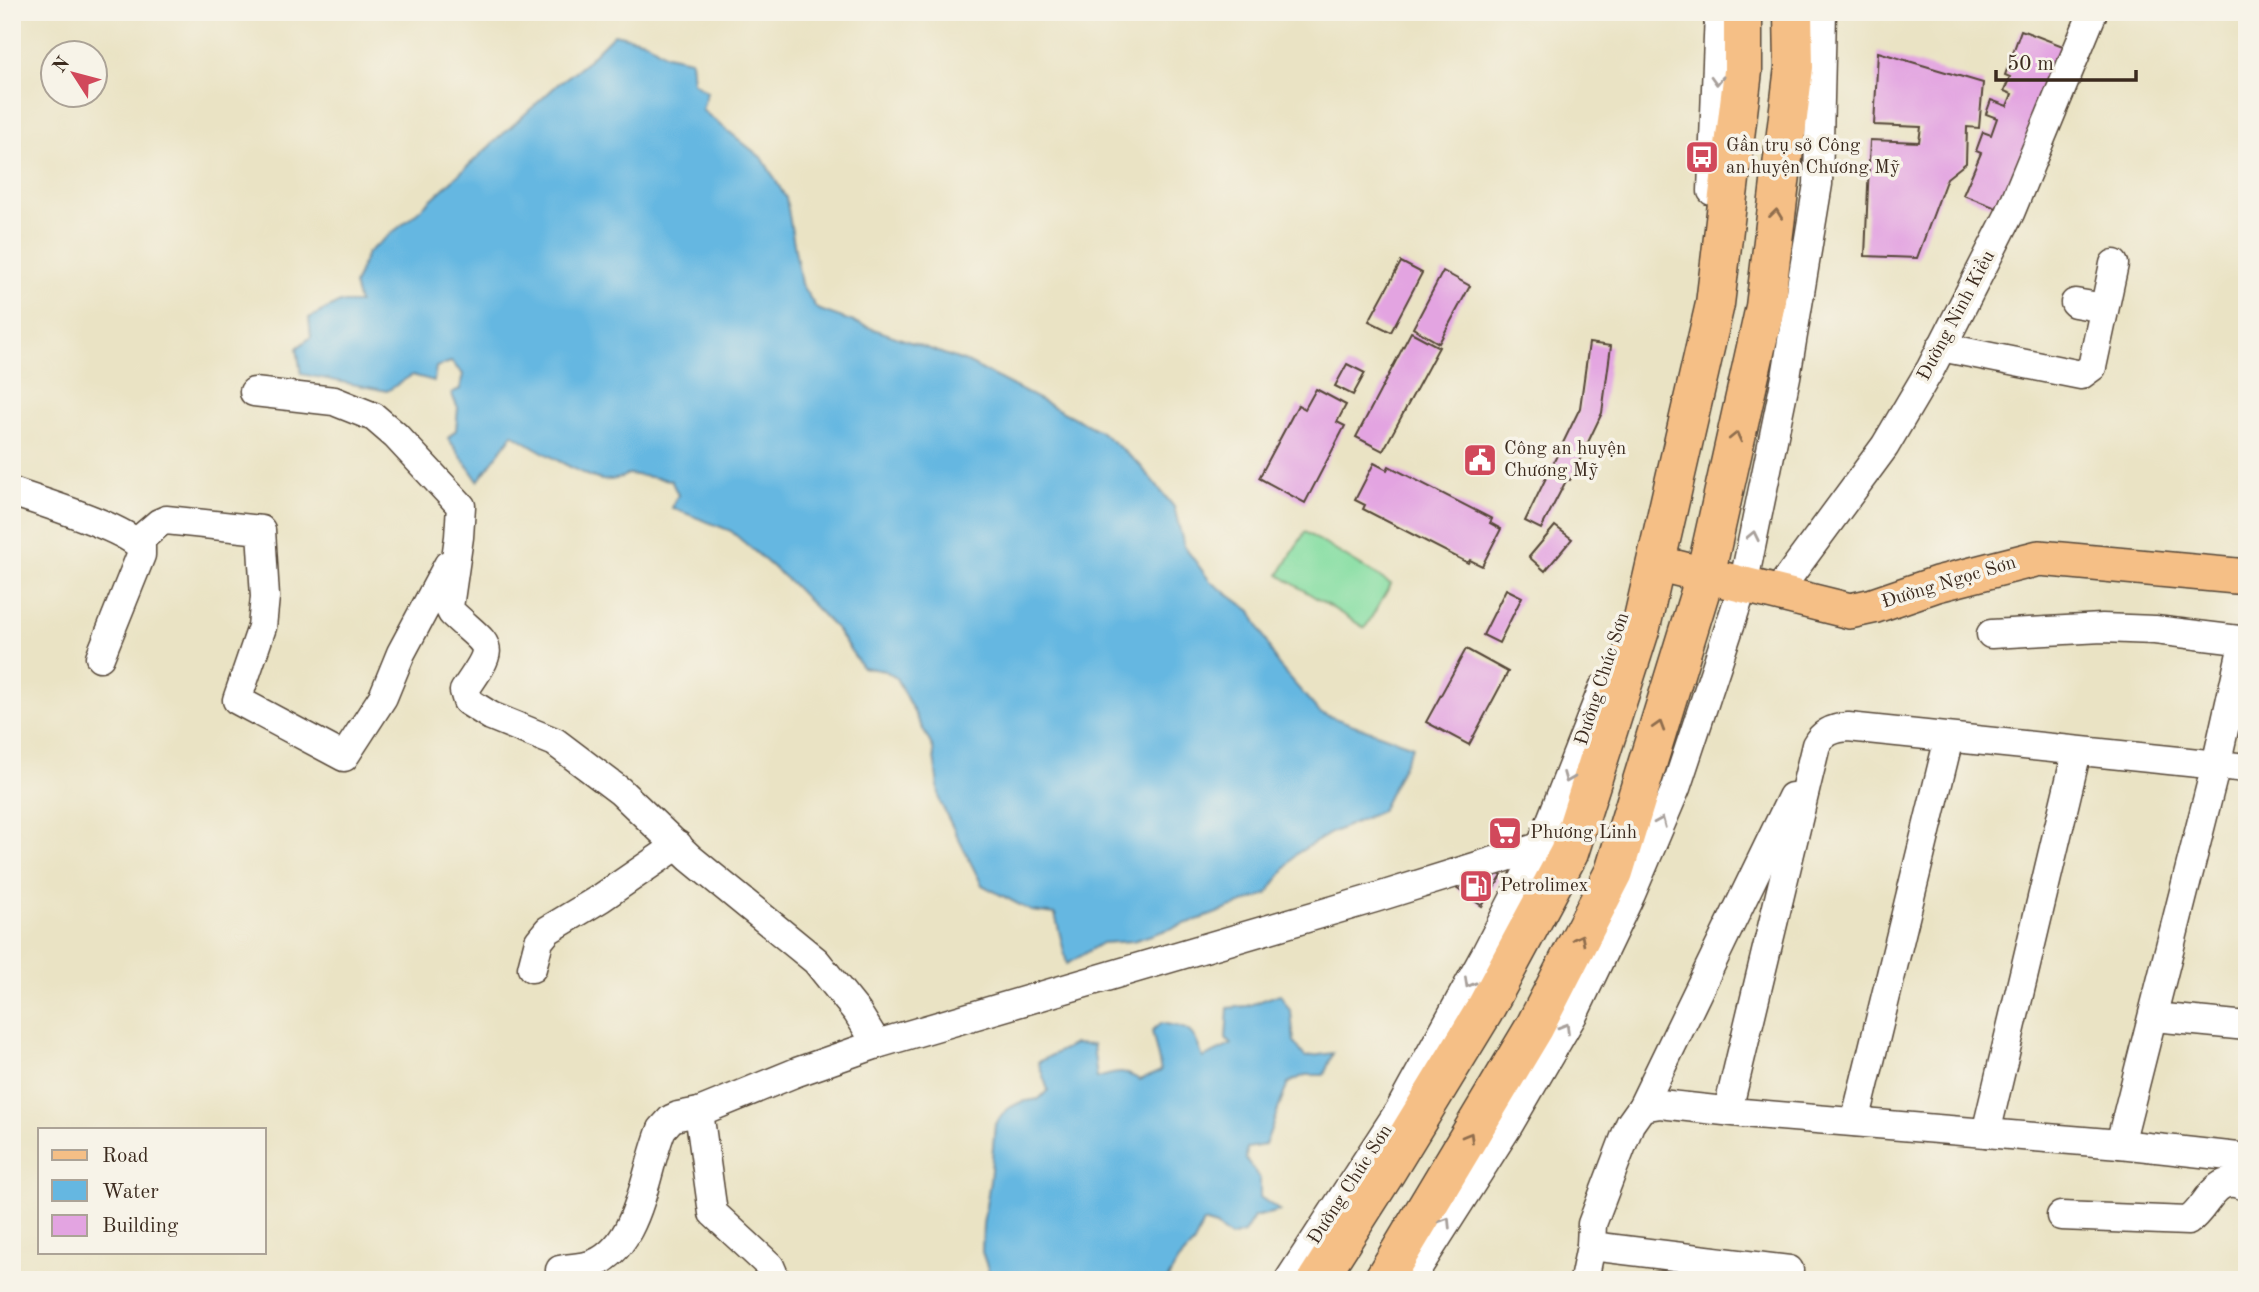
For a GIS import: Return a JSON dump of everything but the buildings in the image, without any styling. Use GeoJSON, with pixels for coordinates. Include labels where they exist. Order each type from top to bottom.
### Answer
{"type":"FeatureCollection","features":[{"type":"Feature","properties":{"kind":"highway","name":"Đường Chúc Sơn"},"geometry":{"type":"LineString","coordinates":[[1317,1280],[1484,1011],[1569,853],[1558,841],[1641,627],[1715,304],[1743,71],[1743,12]]}},
{"type":"Feature","properties":{"kind":"highway"},"geometry":{"type":"LineString","coordinates":[[1383,1280],[1534,1028],[1614,872],[1705,576],[1765,307],[1794,67],[1793,12]]}},
{"type":"Feature","properties":{"kind":"main road","name":"Đường Ngọc Sơn"},"geometry":{"type":"LineString","coordinates":[[1656,563],[1850,611],[2030,559],[2050,558],[2247,577]]}},
{"type":"Feature","properties":{"kind":"street","name":"Đường Chúc Sơn"},"geometry":{"type":"LineString","coordinates":[[1289,1280],[1399,1111],[1485,956],[1558,841],[1670,458],[1712,192],[1719,12]]}},
{"type":"Feature","properties":{"kind":"street"},"geometry":{"type":"LineString","coordinates":[[1410,1280],[1507,1128],[1574,1013],[1631,894],[1676,788],[1743,586],[1786,377],[1818,184],[1822,12]]}},
{"type":"Feature","properties":{"kind":"street","name":"Đường Ninh Kiều"},"geometry":{"type":"LineString","coordinates":[[1776,594],[1885,446],[1941,347],[2010,213],[2093,12]]}},
{"type":"Feature","properties":{"kind":"street"},"geometry":{"type":"LineString","coordinates":[[1941,347],[2081,374],[2092,367],[2114,264]]}},
{"type":"Feature","properties":{"kind":"street"},"geometry":{"type":"LineString","coordinates":[[2075,303],[2104,308]]}},
{"type":"Feature","properties":{"kind":"street"},"geometry":{"type":"LineString","coordinates":[[254,392],[334,401],[374,417],[396,436],[460,504],[461,515],[449,607],[452,613],[482,640],[486,652],[485,661],[464,691],[467,701],[491,716],[555,742],[620,791],[678,845],[816,961],[857,1012],[877,1044]]}},
{"type":"Feature","properties":{"kind":"street"},"geometry":{"type":"LineString","coordinates":[[12,492],[107,527],[137,542],[141,547],[141,555],[100,657]]}},
{"type":"Feature","properties":{"kind":"street"},"geometry":{"type":"LineString","coordinates":[[137,542],[166,520],[261,530],[265,597],[262,627],[237,700],[344,757],[383,697],[401,653],[457,547]]}},
{"type":"Feature","properties":{"kind":"street"},"geometry":{"type":"LineString","coordinates":[[1991,634],[2047,629],[2128,629],[2246,641],[2154,1017],[2120,1144]]}},
{"type":"Feature","properties":{"kind":"street"},"geometry":{"type":"LineString","coordinates":[[1584,1280],[1591,1246],[1592,1224],[1630,1124],[1642,1107],[1816,745],[1829,731],[1848,727],[2247,768]]}},
{"type":"Feature","properties":{"kind":"street"},"geometry":{"type":"LineString","coordinates":[[1855,1122],[1949,738]]}},
{"type":"Feature","properties":{"kind":"street"},"geometry":{"type":"LineString","coordinates":[[1728,1110],[1816,745]]}},
{"type":"Feature","properties":{"kind":"street"},"geometry":{"type":"LineString","coordinates":[[1986,1133],[2077,751]]}},
{"type":"Feature","properties":{"kind":"street"},"geometry":{"type":"LineString","coordinates":[[560,1270],[588,1266],[606,1257],[617,1246],[636,1214],[662,1129],[671,1119],[699,1112],[797,1072],[877,1044],[1558,841]]}},
{"type":"Feature","properties":{"kind":"street"},"geometry":{"type":"LineString","coordinates":[[531,968],[539,941],[548,930],[678,845]]}},
{"type":"Feature","properties":{"kind":"street"},"geometry":{"type":"LineString","coordinates":[[2154,1017],[2247,1026]]}},
{"type":"Feature","properties":{"kind":"street"},"geometry":{"type":"LineString","coordinates":[[1642,1107],[1660,1104],[2120,1144],[2247,1158]]}},
{"type":"Feature","properties":{"kind":"street"},"geometry":{"type":"LineString","coordinates":[[699,1112],[713,1213],[770,1266],[776,1280]]}},
{"type":"Feature","properties":{"kind":"street"},"geometry":{"type":"LineString","coordinates":[[2061,1216],[2188,1221],[2223,1183],[2232,1182],[2247,1187]]}},
{"type":"Feature","properties":{"kind":"street"},"geometry":{"type":"LineString","coordinates":[[1591,1246],[1789,1270]]}},
{"type":"Feature","properties":{"kind":"green space"},"geometry":{"type":"Polygon","coordinates":[[[1305,532],[1391,584],[1365,628],[1279,575],[1305,532]]]}},
{"type":"Feature","properties":{"kind":"water"},"geometry":{"type":"Polygon","coordinates":[[[614,34],[645,41],[666,55],[691,60],[693,82],[707,92],[702,110],[763,159],[786,198],[801,284],[817,309],[969,363],[1100,431],[1139,464],[1174,507],[1184,546],[1210,581],[1251,611],[1278,665],[1320,713],[1413,746],[1381,811],[1331,833],[1296,854],[1267,894],[1133,941],[1102,943],[1067,964],[1055,914],[1031,911],[982,885],[940,802],[933,748],[896,678],[885,671],[862,667],[836,629],[792,584],[731,531],[672,508],[678,495],[671,480],[628,474],[613,480],[594,478],[513,434],[478,481],[448,438],[456,430],[458,408],[451,393],[460,389],[463,374],[451,362],[436,367],[434,381],[412,375],[387,391],[301,374],[297,348],[311,337],[309,318],[338,303],[359,303],[354,285],[367,253],[413,216],[557,85],[583,65],[614,34]]]}},
{"type":"Feature","properties":{"kind":"water"},"geometry":{"type":"Polygon","coordinates":[[[1280,994],[1291,1012],[1294,1042],[1305,1057],[1333,1053],[1324,1075],[1305,1075],[1288,1083],[1265,1145],[1247,1148],[1246,1159],[1260,1179],[1260,1197],[1280,1211],[1254,1217],[1244,1233],[1230,1237],[1216,1226],[1203,1222],[1194,1244],[1178,1261],[1167,1280],[992,1280],[982,1252],[995,1124],[1007,1109],[1021,1102],[1039,1099],[1048,1090],[1038,1062],[1074,1044],[1093,1045],[1097,1078],[1119,1073],[1140,1080],[1161,1071],[1152,1031],[1161,1023],[1190,1032],[1203,1058],[1231,1045],[1226,1039],[1228,1008],[1247,1006],[1280,994]]]}},
{"type":"Feature","properties":{"kind":"place","name":"Gần trụ sở Công an huyện Chương Mỹ"},"geometry":{"type":"Point","coordinates":[1702,157]}},
{"type":"Feature","properties":{"kind":"place","name":"Công an huyện Chương Mỹ"},"geometry":{"type":"Point","coordinates":[1480,460]}},
{"type":"Feature","properties":{"kind":"place","name":"Phương Linh"},"geometry":{"type":"Point","coordinates":[1505,833]}},
{"type":"Feature","properties":{"kind":"place","name":"Petrolimex"},"geometry":{"type":"Point","coordinates":[1476,886]}}]}
